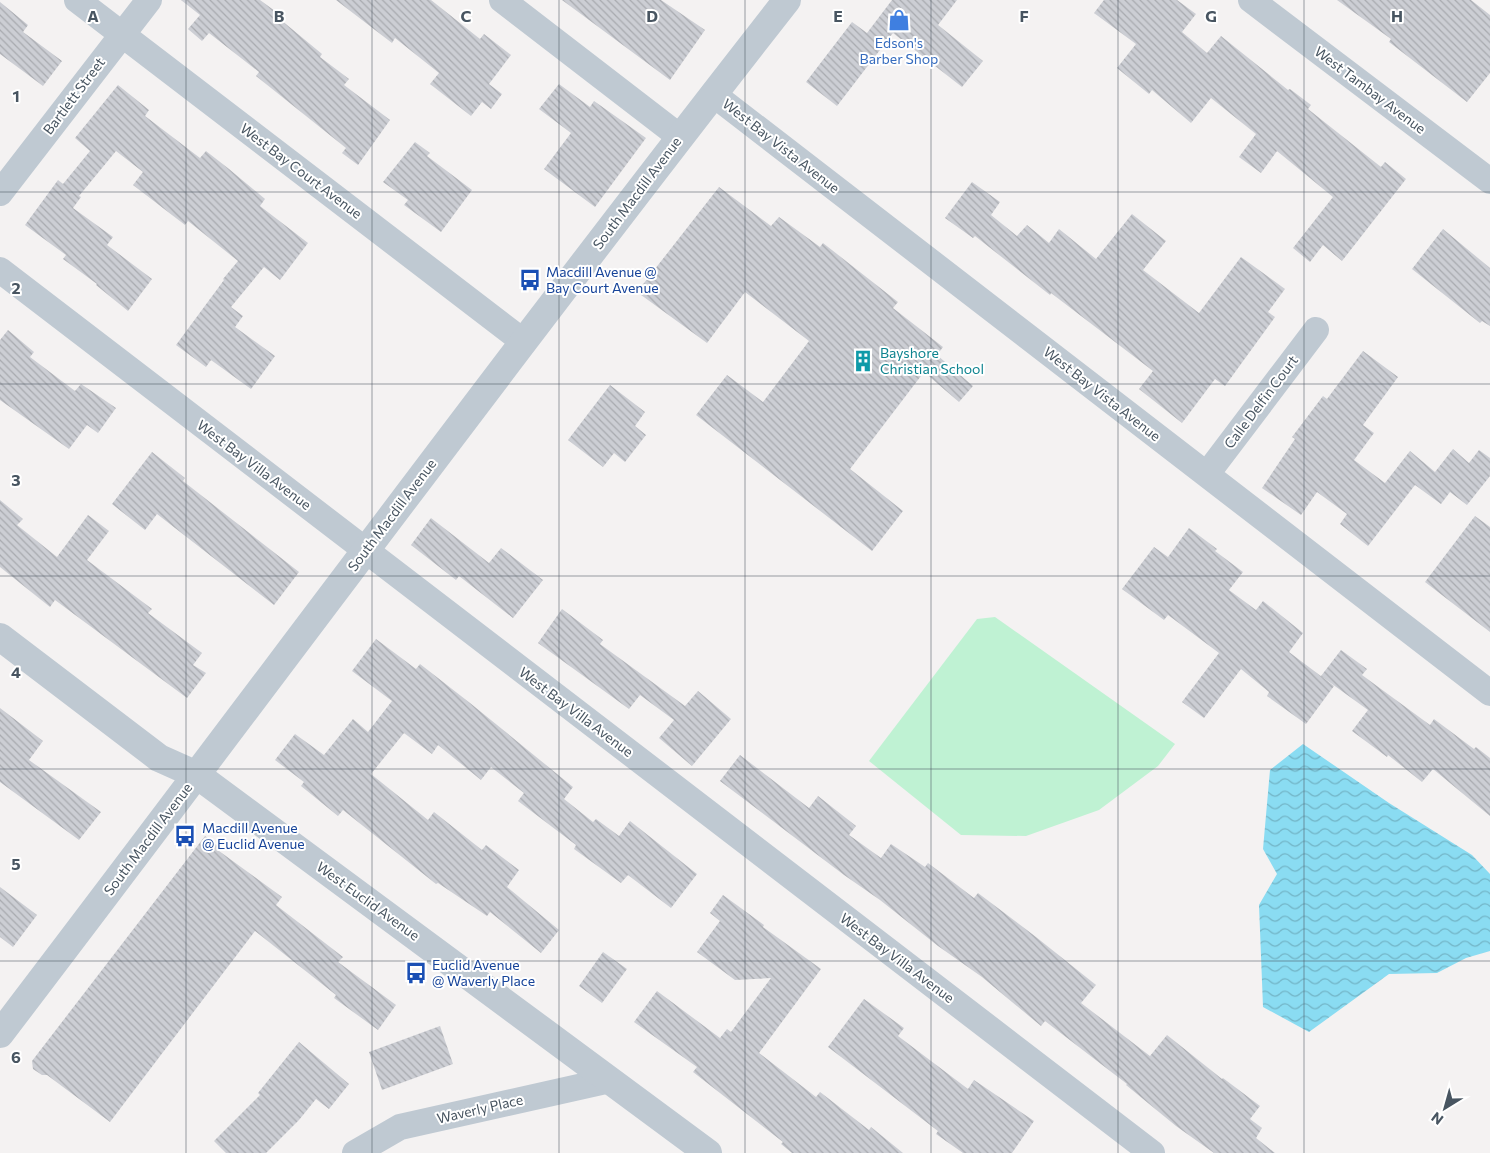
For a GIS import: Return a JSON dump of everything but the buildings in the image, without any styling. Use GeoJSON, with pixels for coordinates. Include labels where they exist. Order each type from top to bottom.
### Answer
{"type":"FeatureCollection","features":[{"type":"Feature","properties":{"kind":"street","name":"West Bay Court Avenue"},"geometry":{"type":"LineString","coordinates":[[77,0],[524,342]]}},
{"type":"Feature","properties":{"kind":"street","name":"Bartlett Street"},"geometry":{"type":"LineString","coordinates":[[0,193],[149,0]]}},
{"type":"Feature","properties":{"kind":"street"},"geometry":{"type":"LineString","coordinates":[[502,0],[680,137]]}},
{"type":"Feature","properties":{"kind":"street","name":"South Macdill Avenue"},"geometry":{"type":"LineString","coordinates":[[0,1034],[365,550],[787,0]]}},
{"type":"Feature","properties":{"kind":"street","name":"West Tambay Avenue"},"geometry":{"type":"LineString","coordinates":[[1251,0],[1490,181]]}},
{"type":"Feature","properties":{"kind":"street","name":"West Bay Vista Avenue"},"geometry":{"type":"LineString","coordinates":[[713,94],[1490,693]]}},
{"type":"Feature","properties":{"kind":"street","name":"West Bay Villa Avenue"},"geometry":{"type":"LineString","coordinates":[[0,270],[1152,1153]]}},
{"type":"Feature","properties":{"kind":"street","name":"Calle Delfin Court"},"geometry":{"type":"LineString","coordinates":[[1206,474],[1316,330]]}},
{"type":"Feature","properties":{"kind":"street","name":"West Euclid Avenue"},"geometry":{"type":"LineString","coordinates":[[0,637],[159,758],[197,775],[708,1153]]}},
{"type":"Feature","properties":{"kind":"street","name":"Waverly Place"},"geometry":{"type":"LineString","coordinates":[[355,1153],[400,1127],[610,1080]]}},
{"type":"Feature","properties":{"kind":"green space"},"geometry":{"type":"Polygon","coordinates":[[[995,617],[1175,744],[1158,766],[1099,810],[1026,836],[961,835],[869,761],[977,619],[995,617]]]}},
{"type":"Feature","properties":{"kind":"water"},"geometry":{"type":"Polygon","coordinates":[[[1303,744],[1389,803],[1472,855],[1490,874],[1490,951],[1466,958],[1437,973],[1389,974],[1309,1032],[1263,1007],[1259,905],[1277,874],[1263,849],[1270,770],[1303,744]]]}},
{"type":"Feature","properties":{"kind":"place","name":"Edson's Barber Shop"},"geometry":{"type":"Point","coordinates":[899,20]}},
{"type":"Feature","properties":{"kind":"place","name":"Macdill Avenue @ Bay Court Avenue"},"geometry":{"type":"Point","coordinates":[530,280]}},
{"type":"Feature","properties":{"kind":"place","name":"Bayshore Christian School"},"geometry":{"type":"Point","coordinates":[863,361]}},
{"type":"Feature","properties":{"kind":"place","name":"Macdill Avenue @ Euclid Avenue"},"geometry":{"type":"Point","coordinates":[185,836]}},
{"type":"Feature","properties":{"kind":"place","name":"Euclid Avenue @ Waverly Place"},"geometry":{"type":"Point","coordinates":[416,973]}}]}
